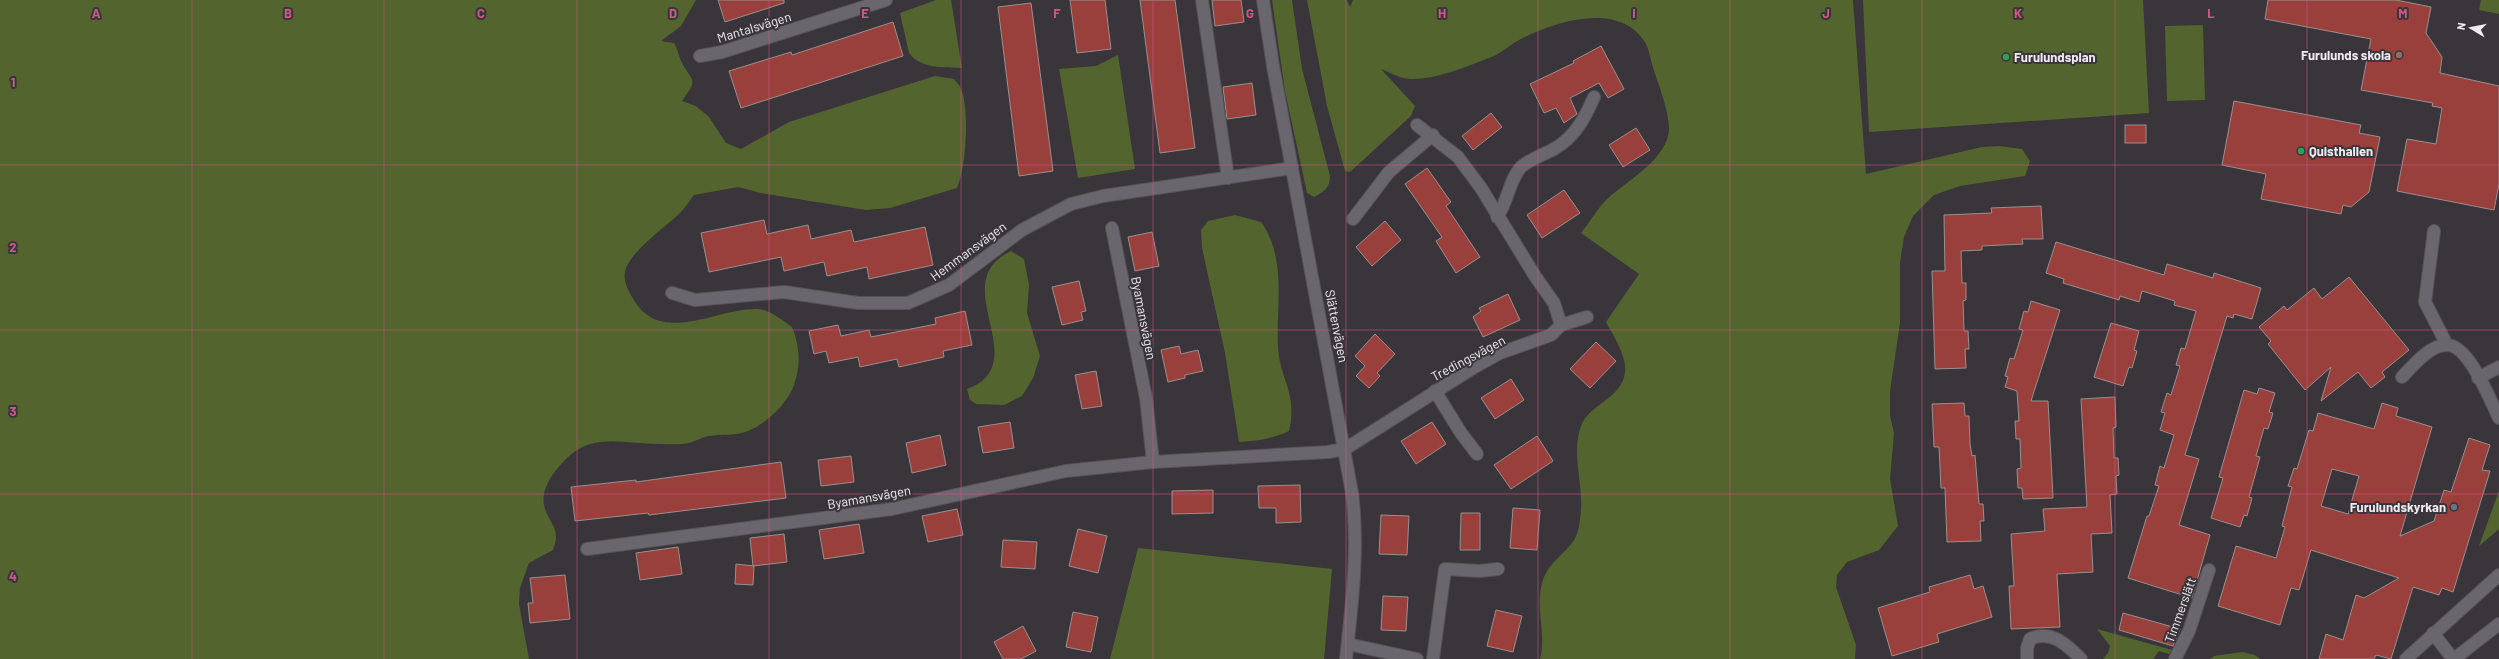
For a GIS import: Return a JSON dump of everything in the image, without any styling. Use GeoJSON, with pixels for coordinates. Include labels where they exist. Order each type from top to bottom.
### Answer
{"type":"FeatureCollection","features":[{"type":"Feature","properties":{"kind":"street","name":"Mantalsvägen"},"geometry":{"type":"LineString","coordinates":[[700,56],[722,52],[886,0]]}},
{"type":"Feature","properties":{"kind":"street"},"geometry":{"type":"LineString","coordinates":[[1202,0],[1228,178]]}},
{"type":"Feature","properties":{"kind":"street","name":"Slättenvägen"},"geometry":{"type":"LineString","coordinates":[[1263,0],[1292,168],[1353,499],[1355,538],[1346,659]]}},
{"type":"Feature","properties":{"kind":"street"},"geometry":{"type":"LineString","coordinates":[[1497,217],[1505,207],[1514,179],[1521,167],[1555,148],[1576,131],[1584,120],[1594,97]]}},
{"type":"Feature","properties":{"kind":"street"},"geometry":{"type":"LineString","coordinates":[[1418,125],[1458,157],[1481,188],[1497,217],[1554,303],[1561,325],[1587,317]]}},
{"type":"Feature","properties":{"kind":"street"},"geometry":{"type":"LineString","coordinates":[[1353,219],[1389,172],[1433,136]]}},
{"type":"Feature","properties":{"kind":"street","name":"Hemmansvägen"},"geometry":{"type":"LineString","coordinates":[[672,293],[695,300],[784,292],[858,303],[908,303],[949,285],[1022,230],[1062,207],[1103,196],[1292,168]]}},
{"type":"Feature","properties":{"kind":"street","name":"Byamansvägen"},"geometry":{"type":"LineString","coordinates":[[1112,228],[1146,398],[1153,462]]}},
{"type":"Feature","properties":{"kind":"street"},"geometry":{"type":"LineString","coordinates":[[2434,231],[2425,302],[2447,345],[2466,355],[2499,418]]}},
{"type":"Feature","properties":{"kind":"street","name":"Tredingsvägen"},"geometry":{"type":"LineString","coordinates":[[1345,449],[1435,391],[1500,353],[1551,335],[1561,325]]}},
{"type":"Feature","properties":{"kind":"street"},"geometry":{"type":"LineString","coordinates":[[2402,377],[2429,352],[2447,345]]}},
{"type":"Feature","properties":{"kind":"street"},"geometry":{"type":"LineString","coordinates":[[2478,378],[2499,367]]}},
{"type":"Feature","properties":{"kind":"street"},"geometry":{"type":"LineString","coordinates":[[1435,391],[1461,434],[1477,454]]}},
{"type":"Feature","properties":{"kind":"street","name":"Byamansvägen"},"geometry":{"type":"LineString","coordinates":[[587,549],[892,509],[1066,471],[1153,462],[1328,452],[1345,449]]}},
{"type":"Feature","properties":{"kind":"street"},"geometry":{"type":"LineString","coordinates":[[1433,659],[1445,569],[1480,571],[1498,569]]}},
{"type":"Feature","properties":{"kind":"street","name":"Timmerslätt"},"geometry":{"type":"LineString","coordinates":[[2176,659],[2189,632],[2209,570]]}},
{"type":"Feature","properties":{"kind":"street"},"geometry":{"type":"LineString","coordinates":[[2406,659],[2499,575]]}},
{"type":"Feature","properties":{"kind":"street"},"geometry":{"type":"LineString","coordinates":[[2433,633],[2454,659],[2499,624]]}},
{"type":"Feature","properties":{"kind":"street"},"geometry":{"type":"LineString","coordinates":[[2027,659],[2027,648],[2030,640],[2037,636],[2056,638],[2081,659]]}},
{"type":"Feature","properties":{"kind":"street"},"geometry":{"type":"LineString","coordinates":[[1348,644],[1417,659]]}},
{"type":"Feature","properties":{"kind":"green space"},"geometry":{"type":"Polygon","coordinates":[[[0,0],[696,0],[681,26],[661,41],[674,43],[681,61],[691,77],[691,88],[682,101],[696,106],[709,117],[726,143],[741,149],[789,122],[935,76],[954,79],[959,85],[964,98],[966,139],[963,167],[957,188],[890,208],[866,210],[761,193],[738,187],[694,195],[681,212],[640,248],[628,265],[625,276],[628,290],[645,314],[659,321],[674,323],[691,321],[741,310],[757,309],[766,311],[792,327],[797,342],[799,356],[798,370],[794,385],[787,399],[776,412],[755,428],[744,433],[714,435],[682,444],[647,444],[610,441],[599,442],[577,450],[562,463],[550,479],[544,498],[544,505],[556,536],[553,550],[529,563],[520,588],[519,604],[529,659],[0,659],[0,0]]]}},
{"type":"Feature","properties":{"kind":"green space"},"geometry":{"type":"Polygon","coordinates":[[[936,0],[951,0],[962,68],[926,65],[914,58],[909,53],[900,13],[936,0]]]}},
{"type":"Feature","properties":{"kind":"green space"},"geometry":{"type":"Polygon","coordinates":[[[1272,0],[1292,0],[1302,69],[1330,176],[1328,187],[1314,197],[1307,193],[1285,91],[1272,0]]]}},
{"type":"Feature","properties":{"kind":"green space"},"geometry":{"type":"Polygon","coordinates":[[[1307,0],[1347,0],[1350,7],[1353,0],[1853,0],[1866,174],[1982,147],[1999,146],[2022,149],[2030,161],[2025,176],[1960,186],[1934,195],[1913,216],[1904,237],[1900,262],[1900,323],[1890,391],[1890,416],[1894,433],[1890,479],[1898,526],[1879,550],[1847,562],[1837,575],[1836,587],[1856,645],[1855,659],[1540,659],[1542,639],[1540,600],[1543,580],[1549,568],[1574,540],[1579,526],[1581,500],[1577,457],[1578,436],[1585,418],[1618,389],[1625,373],[1622,353],[1606,322],[1639,274],[1581,233],[1607,199],[1655,159],[1667,139],[1669,128],[1667,112],[1648,49],[1635,30],[1621,22],[1604,18],[1587,18],[1551,26],[1516,42],[1496,55],[1466,67],[1433,77],[1408,79],[1396,76],[1381,69],[1415,106],[1411,116],[1350,172],[1345,171],[1327,106],[1307,0]]]}},
{"type":"Feature","properties":{"kind":"green space","name":"Furulundsplan"},"geometry":{"type":"Polygon","coordinates":[[[1863,0],[2143,0],[2149,113],[1869,132],[1863,0]]]}},
{"type":"Feature","properties":{"kind":"green space"},"geometry":{"type":"Polygon","coordinates":[[[2481,0],[2499,0],[2499,14],[2479,10],[2481,0]]]}},
{"type":"Feature","properties":{"kind":"green space"},"geometry":{"type":"Polygon","coordinates":[[[2203,25],[2205,100],[2167,101],[2165,26],[2203,25]]]}},
{"type":"Feature","properties":{"kind":"green space"},"geometry":{"type":"Polygon","coordinates":[[[1118,55],[1135,169],[1078,178],[1059,69],[1096,66],[1118,55]]]}},
{"type":"Feature","properties":{"kind":"green space"},"geometry":{"type":"Polygon","coordinates":[[[1235,215],[1261,222],[1269,236],[1274,251],[1277,266],[1279,298],[1279,359],[1288,387],[1291,406],[1289,431],[1264,439],[1239,442],[1225,353],[1202,248],[1201,230],[1208,221],[1235,215]]]}},
{"type":"Feature","properties":{"kind":"green space"},"geometry":{"type":"Polygon","coordinates":[[[1011,251],[1024,259],[1029,285],[1027,313],[1040,356],[1033,378],[1022,396],[1004,405],[976,404],[970,400],[967,389],[983,380],[992,366],[994,350],[985,296],[986,279],[994,264],[1011,251]]]}},
{"type":"Feature","properties":{"kind":"green space"},"geometry":{"type":"Polygon","coordinates":[[[2499,491],[2499,529],[2479,546],[2499,491]]]}},
{"type":"Feature","properties":{"kind":"green space"},"geometry":{"type":"Polygon","coordinates":[[[1138,548],[1332,569],[1324,659],[1110,659],[1138,548]]]}},
{"type":"Feature","properties":{"kind":"green space"},"geometry":{"type":"Polygon","coordinates":[[[2097,629],[2172,650],[2169,654],[2159,651],[2153,659],[2103,659],[2108,653],[2110,646],[2097,629]]]}},
{"type":"Feature","properties":{"kind":"green space"},"geometry":{"type":"Polygon","coordinates":[[[2242,652],[2255,655],[2260,659],[2210,659],[2214,656],[2242,652]]]}},
{"type":"Feature","properties":{"kind":"building"},"geometry":{"type":"Polygon","coordinates":[[[718,0],[784,0],[784,3],[725,22],[718,0]]]}},
{"type":"Feature","properties":{"kind":"building"},"geometry":{"type":"Polygon","coordinates":[[[1070,0],[1105,0],[1111,49],[1077,53],[1070,0]]]}},
{"type":"Feature","properties":{"kind":"building"},"geometry":{"type":"Polygon","coordinates":[[[1140,0],[1175,0],[1195,148],[1160,153],[1140,0]]]}},
{"type":"Feature","properties":{"kind":"building"},"geometry":{"type":"Polygon","coordinates":[[[1212,0],[1241,0],[1244,22],[1215,26],[1212,0]]]}},
{"type":"Feature","properties":{"kind":"building"},"geometry":{"type":"Polygon","coordinates":[[[2268,0],[2396,0],[2431,7],[2426,33],[2442,57],[2440,73],[2499,86],[2499,184],[2494,210],[2397,191],[2407,139],[2436,144],[2442,108],[2432,106],[2433,103],[2361,90],[2371,39],[2265,19],[2268,0]]]}},
{"type":"Feature","properties":{"kind":"building"},"geometry":{"type":"Polygon","coordinates":[[[1031,3],[1053,171],[1019,176],[998,7],[1031,3]]]}},
{"type":"Feature","properties":{"kind":"building"},"geometry":{"type":"Polygon","coordinates":[[[893,22],[903,56],[741,108],[729,71],[791,52],[792,55],[893,22]]]}},
{"type":"Feature","properties":{"kind":"building"},"geometry":{"type":"Polygon","coordinates":[[[1601,46],[1624,89],[1608,98],[1599,83],[1570,98],[1577,114],[1564,123],[1556,108],[1544,113],[1530,84],[1574,63],[1573,61],[1601,46]]]}},
{"type":"Feature","properties":{"kind":"building"},"geometry":{"type":"Polygon","coordinates":[[[1252,83],[1256,115],[1227,119],[1223,87],[1252,83]]]}},
{"type":"Feature","properties":{"kind":"building","name":"Quisthallen"},"geometry":{"type":"Polygon","coordinates":[[[2234,101],[2361,125],[2359,133],[2380,137],[2369,192],[2351,207],[2343,205],[2341,214],[2261,199],[2266,174],[2222,165],[2234,101]]]}},
{"type":"Feature","properties":{"kind":"building"},"geometry":{"type":"Polygon","coordinates":[[[1491,113],[1502,127],[1473,150],[1462,136],[1491,113]]]}},
{"type":"Feature","properties":{"kind":"building"},"geometry":{"type":"Polygon","coordinates":[[[2125,125],[2146,125],[2146,143],[2125,143],[2125,125]]]}},
{"type":"Feature","properties":{"kind":"building"},"geometry":{"type":"Polygon","coordinates":[[[1636,128],[1650,150],[1623,167],[1609,145],[1636,128]]]}},
{"type":"Feature","properties":{"kind":"building"},"geometry":{"type":"Polygon","coordinates":[[[1427,168],[1451,202],[1446,206],[1480,257],[1456,273],[1436,241],[1442,237],[1405,184],[1427,168]]]}},
{"type":"Feature","properties":{"kind":"building"},"geometry":{"type":"Polygon","coordinates":[[[1564,190],[1580,213],[1542,238],[1527,215],[1564,190]]]}},
{"type":"Feature","properties":{"kind":"building"},"geometry":{"type":"Polygon","coordinates":[[[2041,206],[2043,239],[2022,239],[2023,244],[1982,246],[1982,250],[1961,251],[1962,283],[1966,283],[1966,300],[1963,301],[1964,331],[1968,331],[1969,349],[1965,349],[1966,368],[1935,369],[1932,271],[1945,271],[1944,215],[1992,213],[1991,208],[2041,206]]]}},
{"type":"Feature","properties":{"kind":"building"},"geometry":{"type":"Polygon","coordinates":[[[764,220],[767,234],[808,225],[811,239],[851,230],[854,242],[925,227],[933,265],[869,279],[867,267],[827,276],[824,262],[784,271],[781,257],[709,272],[701,233],[764,220]]]}},
{"type":"Feature","properties":{"kind":"building"},"geometry":{"type":"Polygon","coordinates":[[[1385,221],[1401,240],[1372,266],[1356,247],[1385,221]]]}},
{"type":"Feature","properties":{"kind":"building"},"geometry":{"type":"Polygon","coordinates":[[[1152,232],[1159,266],[1135,271],[1128,237],[1152,232]]]}},
{"type":"Feature","properties":{"kind":"building"},"geometry":{"type":"Polygon","coordinates":[[[2056,242],[2164,275],[2167,264],[2213,278],[2214,273],[2261,288],[2252,319],[2234,314],[2233,318],[2227,316],[2185,455],[2199,459],[2179,525],[2210,535],[2192,598],[2128,578],[2147,516],[2149,516],[2159,486],[2155,485],[2160,466],[2164,468],[2174,435],[2160,430],[2165,413],[2161,412],[2167,393],[2171,395],[2180,366],[2176,365],[2181,348],[2185,349],[2196,311],[2174,305],[2175,301],[2142,291],[2139,302],[2120,296],[2119,300],[2063,283],[2064,279],[2046,273],[2056,242]]]}},
{"type":"Feature","properties":{"kind":"building"},"geometry":{"type":"Polygon","coordinates":[[[2349,277],[2409,350],[2382,372],[2385,377],[2371,388],[2358,372],[2321,401],[2331,367],[2305,390],[2268,344],[2271,341],[2259,327],[2284,306],[2287,310],[2314,288],[2322,299],[2349,277]]]}},
{"type":"Feature","properties":{"kind":"building"},"geometry":{"type":"Polygon","coordinates":[[[1079,281],[1086,311],[1081,312],[1083,320],[1062,325],[1052,287],[1079,281]]]}},
{"type":"Feature","properties":{"kind":"building"},"geometry":{"type":"Polygon","coordinates":[[[1508,294],[1520,320],[1483,337],[1473,317],[1481,311],[1479,308],[1508,294]]]}},
{"type":"Feature","properties":{"kind":"building"},"geometry":{"type":"Polygon","coordinates":[[[2031,301],[2060,310],[2031,401],[2048,401],[2053,498],[2023,499],[2022,488],[2018,488],[2017,469],[2021,468],[2020,439],[2016,439],[2015,421],[2019,421],[2017,391],[2005,387],[2008,377],[2005,376],[2010,358],[2014,359],[2023,330],[2019,329],[2024,311],[2028,312],[2031,301]]]}},
{"type":"Feature","properties":{"kind":"building"},"geometry":{"type":"Polygon","coordinates":[[[965,311],[972,345],[943,351],[944,357],[899,367],[897,359],[860,367],[858,357],[829,363],[826,351],[814,354],[809,331],[838,325],[841,336],[869,330],[871,337],[936,324],[935,318],[965,311]]]}},
{"type":"Feature","properties":{"kind":"building"},"geometry":{"type":"Polygon","coordinates":[[[2111,323],[2139,331],[2134,350],[2137,351],[2132,368],[2129,367],[2123,386],[2094,377],[2111,323]]]}},
{"type":"Feature","properties":{"kind":"building"},"geometry":{"type":"Polygon","coordinates":[[[1375,334],[1395,354],[1377,373],[1380,376],[1369,388],[1356,376],[1365,366],[1355,356],[1375,334]]]}},
{"type":"Feature","properties":{"kind":"building"},"geometry":{"type":"Polygon","coordinates":[[[1596,342],[1616,361],[1590,388],[1570,369],[1596,342]]]}},
{"type":"Feature","properties":{"kind":"building"},"geometry":{"type":"Polygon","coordinates":[[[1179,346],[1181,354],[1198,350],[1203,371],[1185,375],[1185,378],[1168,382],[1161,350],[1179,346]]]}},
{"type":"Feature","properties":{"kind":"building"},"geometry":{"type":"Polygon","coordinates":[[[1096,371],[1102,406],[1082,409],[1075,375],[1096,371]]]}},
{"type":"Feature","properties":{"kind":"building"},"geometry":{"type":"Polygon","coordinates":[[[1511,379],[1524,400],[1495,419],[1481,398],[1511,379]]]}},
{"type":"Feature","properties":{"kind":"building"},"geometry":{"type":"Polygon","coordinates":[[[2259,388],[2275,393],[2269,412],[2273,413],[2268,429],[2264,428],[2256,456],[2260,457],[2249,497],[2252,498],[2247,516],[2244,515],[2240,527],[2211,518],[2223,478],[2219,477],[2244,390],[2257,394],[2259,388]]]}},
{"type":"Feature","properties":{"kind":"building"},"geometry":{"type":"Polygon","coordinates":[[[2115,397],[2116,427],[2113,428],[2114,458],[2118,458],[2119,475],[2116,476],[2117,494],[2110,495],[2112,533],[2091,534],[2093,572],[2057,574],[2060,627],[2011,629],[2009,586],[2014,586],[2011,534],[2045,531],[2043,509],[2087,507],[2081,399],[2115,397]]]}},
{"type":"Feature","properties":{"kind":"building"},"geometry":{"type":"Polygon","coordinates":[[[1964,403],[1965,416],[1969,416],[1970,444],[1972,456],[1975,455],[1979,504],[1983,504],[1984,521],[1980,521],[1981,541],[1947,542],[1945,488],[1941,488],[1939,447],[1934,447],[1932,404],[1964,403]]]}},
{"type":"Feature","properties":{"kind":"building"},"geometry":{"type":"Polygon","coordinates":[[[2382,403],[2398,408],[2396,416],[2432,427],[2400,536],[2434,521],[2444,490],[2451,492],[2469,438],[2490,445],[2482,470],[2490,471],[2453,592],[2442,588],[2439,595],[2413,587],[2391,659],[2376,655],[2374,659],[2319,659],[2326,634],[2343,640],[2356,595],[2364,598],[2399,578],[2311,550],[2299,590],[2291,588],[2280,625],[2218,606],[2236,546],[2276,558],[2285,527],[2282,526],[2292,487],[2288,486],[2294,468],[2297,469],[2309,430],[2313,431],[2318,413],[2374,429],[2382,403]],[[2332,469],[2321,506],[2348,514],[2359,476],[2332,469]]]}},
{"type":"Feature","properties":{"kind":"building"},"geometry":{"type":"Polygon","coordinates":[[[1010,422],[1014,448],[983,453],[978,427],[1010,422]]]}},
{"type":"Feature","properties":{"kind":"building"},"geometry":{"type":"Polygon","coordinates":[[[1432,422],[1446,444],[1416,464],[1401,441],[1432,422]]]}},
{"type":"Feature","properties":{"kind":"building"},"geometry":{"type":"Polygon","coordinates":[[[940,435],[946,465],[912,473],[906,443],[940,435]]]}},
{"type":"Feature","properties":{"kind":"building"},"geometry":{"type":"Polygon","coordinates":[[[1537,436],[1553,461],[1511,489],[1494,465],[1537,436]]]}},
{"type":"Feature","properties":{"kind":"building"},"geometry":{"type":"Polygon","coordinates":[[[851,456],[854,482],[821,486],[818,460],[851,456]]]}},
{"type":"Feature","properties":{"kind":"building"},"geometry":{"type":"Polygon","coordinates":[[[781,462],[786,498],[649,515],[648,513],[575,521],[571,487],[636,480],[636,482],[781,462]]]}},
{"type":"Feature","properties":{"kind":"building"},"geometry":{"type":"Polygon","coordinates":[[[1300,485],[1301,522],[1276,523],[1276,508],[1259,508],[1258,486],[1300,485]]]}},
{"type":"Feature","properties":{"kind":"building"},"geometry":{"type":"Polygon","coordinates":[[[1213,490],[1213,513],[1172,514],[1172,491],[1213,490]]]}},
{"type":"Feature","properties":{"kind":"building"},"geometry":{"type":"Polygon","coordinates":[[[1513,508],[1540,510],[1537,550],[1510,548],[1513,508]]]}},
{"type":"Feature","properties":{"kind":"building"},"geometry":{"type":"Polygon","coordinates":[[[957,509],[963,535],[928,542],[922,516],[957,509]]]}},
{"type":"Feature","properties":{"kind":"building"},"geometry":{"type":"Polygon","coordinates":[[[1461,513],[1480,513],[1480,550],[1460,550],[1461,513]]]}},
{"type":"Feature","properties":{"kind":"building"},"geometry":{"type":"Polygon","coordinates":[[[1381,515],[1409,516],[1407,555],[1379,554],[1381,515]]]}},
{"type":"Feature","properties":{"kind":"building"},"geometry":{"type":"Polygon","coordinates":[[[859,524],[864,553],[824,559],[819,530],[859,524]]]}},
{"type":"Feature","properties":{"kind":"building"},"geometry":{"type":"Polygon","coordinates":[[[1078,529],[1107,536],[1098,573],[1069,566],[1078,529]]]}},
{"type":"Feature","properties":{"kind":"building"},"geometry":{"type":"Polygon","coordinates":[[[784,534],[787,562],[753,566],[750,538],[784,534]]]}},
{"type":"Feature","properties":{"kind":"building"},"geometry":{"type":"Polygon","coordinates":[[[1003,540],[1037,542],[1035,569],[1001,567],[1003,540]]]}},
{"type":"Feature","properties":{"kind":"building"},"geometry":{"type":"Polygon","coordinates":[[[678,547],[682,574],[640,580],[636,553],[678,547]]]}},
{"type":"Feature","properties":{"kind":"building"},"geometry":{"type":"Polygon","coordinates":[[[736,564],[754,566],[753,585],[735,584],[736,564]]]}},
{"type":"Feature","properties":{"kind":"building"},"geometry":{"type":"Polygon","coordinates":[[[565,575],[570,619],[530,623],[528,603],[533,603],[530,578],[565,575]]]}},
{"type":"Feature","properties":{"kind":"building"},"geometry":{"type":"Polygon","coordinates":[[[1970,575],[1974,589],[1983,586],[1992,617],[1937,634],[1939,642],[1892,656],[1878,608],[1930,592],[1929,587],[1970,575]]]}},
{"type":"Feature","properties":{"kind":"building"},"geometry":{"type":"Polygon","coordinates":[[[1383,596],[1408,597],[1406,631],[1381,630],[1383,596]]]}},
{"type":"Feature","properties":{"kind":"building"},"geometry":{"type":"Polygon","coordinates":[[[1496,610],[1522,616],[1513,652],[1487,646],[1496,610]]]}},
{"type":"Feature","properties":{"kind":"building"},"geometry":{"type":"Polygon","coordinates":[[[1073,612],[1098,617],[1091,652],[1066,647],[1073,612]]]}},
{"type":"Feature","properties":{"kind":"building"},"geometry":{"type":"Polygon","coordinates":[[[2123,613],[2180,629],[2173,646],[2119,630],[2123,613]]]}},
{"type":"Feature","properties":{"kind":"building"},"geometry":{"type":"Polygon","coordinates":[[[1023,626],[1036,651],[1021,659],[1003,659],[994,642],[1023,626]]]}},
{"type":"Feature","properties":{"kind":"place","name":"Furulunds skola"},"geometry":{"type":"Point","coordinates":[2399,55]}},
{"type":"Feature","properties":{"kind":"place","name":"Furulundsplan"},"geometry":{"type":"Point","coordinates":[2006,57]}},
{"type":"Feature","properties":{"kind":"place","name":"Quisthallen"},"geometry":{"type":"Point","coordinates":[2301,151]}},
{"type":"Feature","properties":{"kind":"place","name":"Furulundskyrkan"},"geometry":{"type":"Point","coordinates":[2454,507]}}]}
